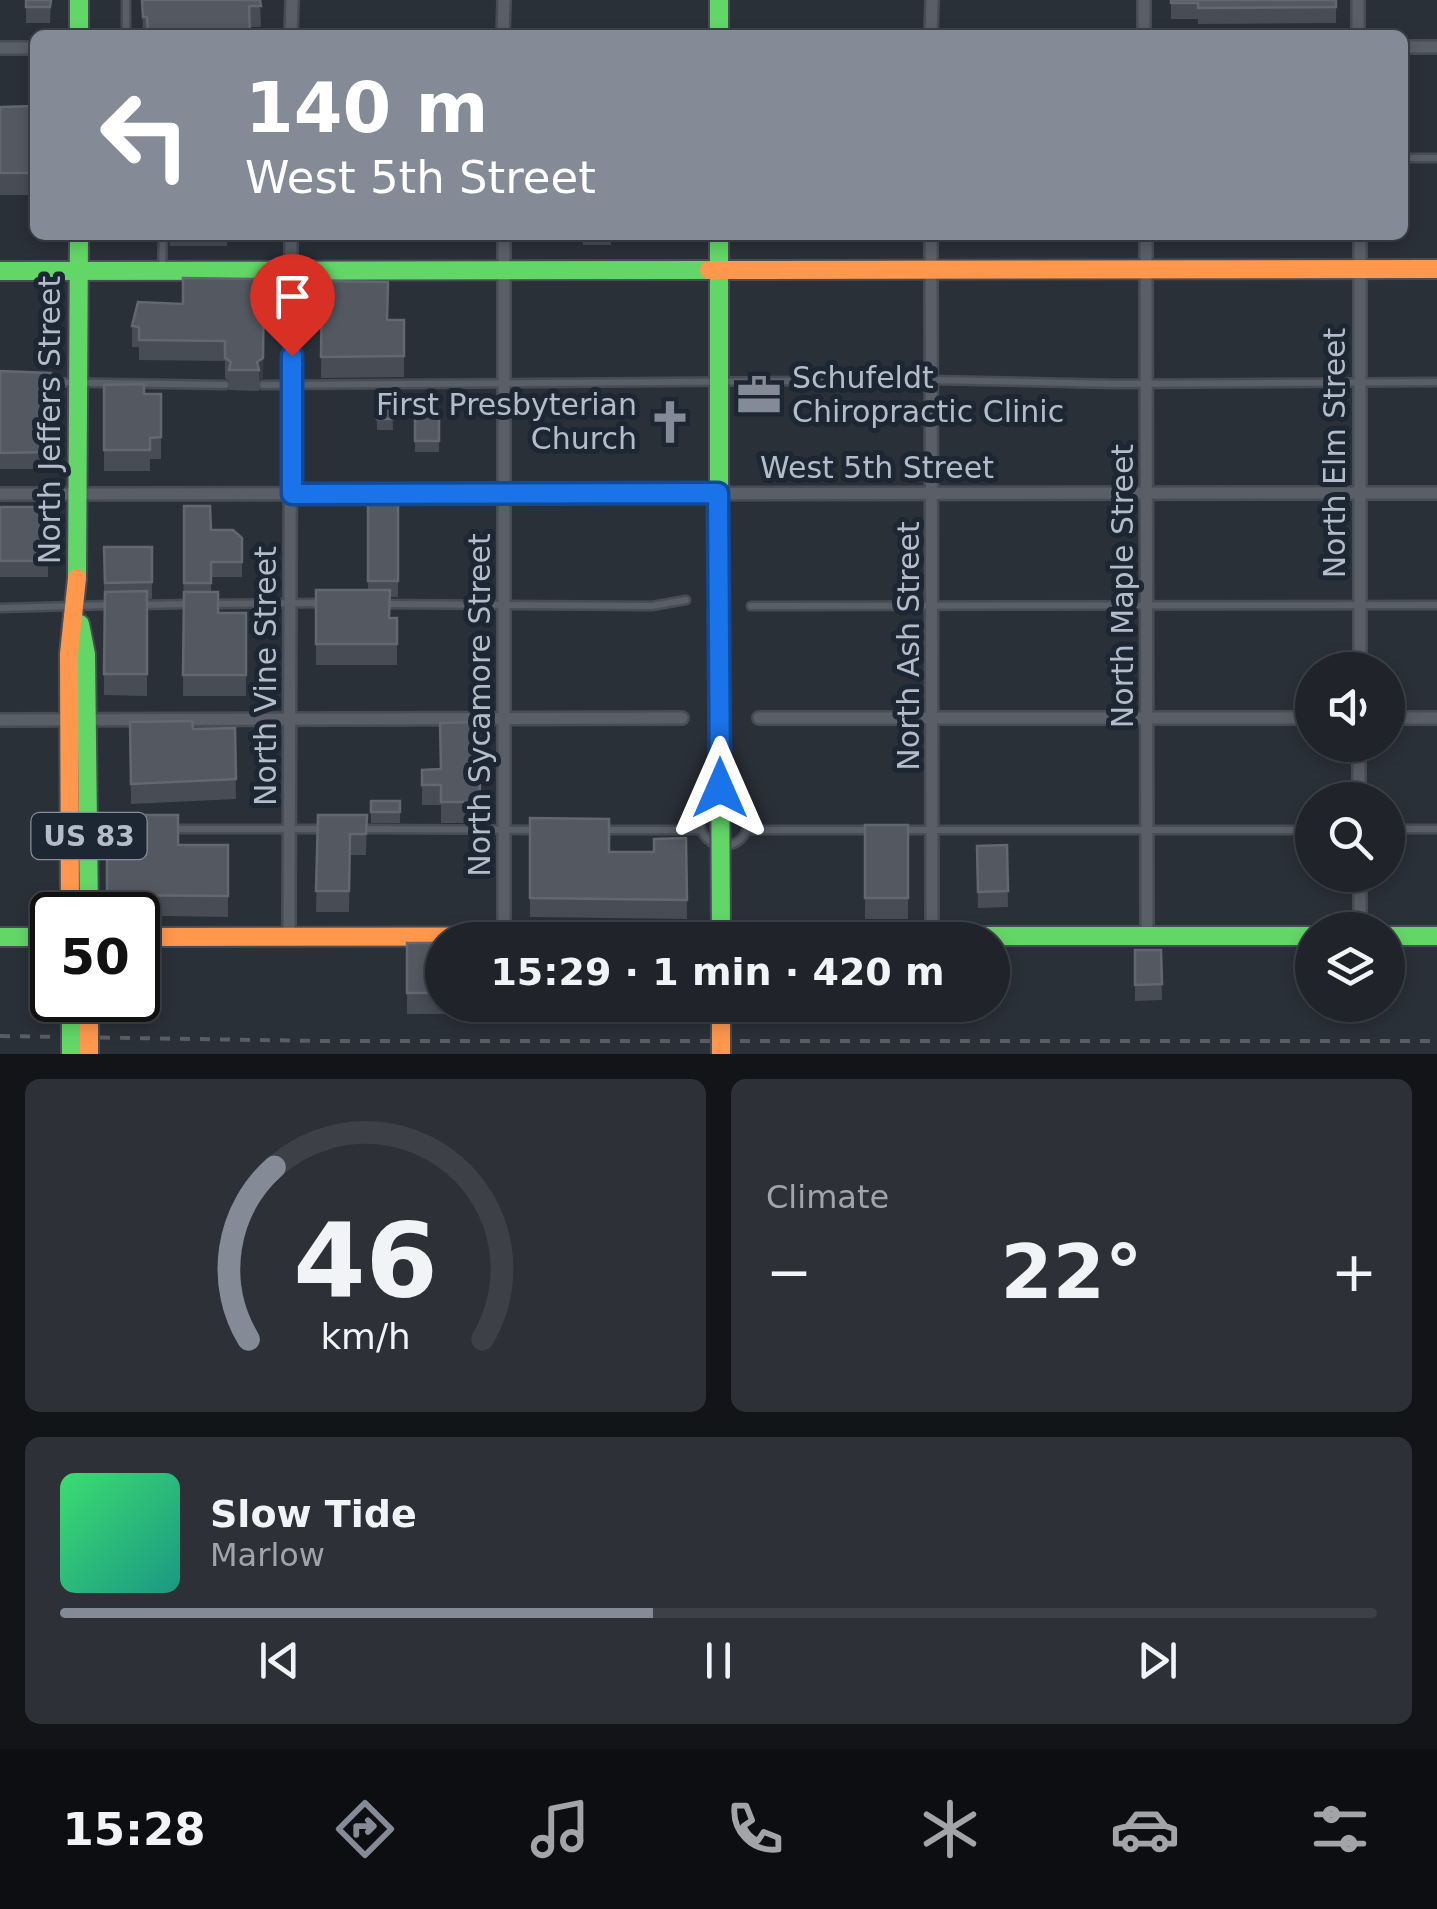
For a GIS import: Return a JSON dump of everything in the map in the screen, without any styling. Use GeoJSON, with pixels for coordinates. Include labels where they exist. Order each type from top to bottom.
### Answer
{"type":"FeatureCollection","features":[{"type":"Feature","properties":{"kind":"main road"},"geometry":{"type":"LineString","coordinates":[[79,0],[79,30]]}},
{"type":"Feature","properties":{"kind":"main road"},"geometry":{"type":"LineString","coordinates":[[719,0],[719,30]]}},
{"type":"Feature","properties":{"kind":"main road","name":"North Jeffers Street"},"geometry":{"type":"LineString","coordinates":[[78,240],[77,605],[69,654],[78,720],[88,892]]}},
{"type":"Feature","properties":{"kind":"main road"},"geometry":{"type":"LineString","coordinates":[[719,240],[722,922]]}},
{"type":"Feature","properties":{"kind":"main road"},"geometry":{"type":"LineString","coordinates":[[0,271],[1437,269]]}},
{"type":"Feature","properties":{"kind":"main road","name":"North Jeffers Street"},"geometry":{"type":"LineString","coordinates":[[71,892],[80,756]]}},
{"type":"Feature","properties":{"kind":"main road"},"geometry":{"type":"LineString","coordinates":[[160,937],[425,935]]}},
{"type":"Feature","properties":{"kind":"main road"},"geometry":{"type":"LineString","coordinates":[[1010,936],[1295,936]]}},
{"type":"Feature","properties":{"kind":"main road"},"geometry":{"type":"LineString","coordinates":[[1405,936],[1437,936]]}},
{"type":"Feature","properties":{"kind":"main road"},"geometry":{"type":"LineString","coordinates":[[0,937],[30,937]]}},
{"type":"Feature","properties":{"kind":"main road"},"geometry":{"type":"LineString","coordinates":[[70,1022],[70,1054]]}},
{"type":"Feature","properties":{"kind":"main road"},"geometry":{"type":"LineString","coordinates":[[89,1022],[89,1054]]}},
{"type":"Feature","properties":{"kind":"main road"},"geometry":{"type":"LineString","coordinates":[[721,1022],[722,1054]]}},
{"type":"Feature","properties":{"kind":"street"},"geometry":{"type":"LineString","coordinates":[[292,0],[292,30]]}},
{"type":"Feature","properties":{"kind":"street"},"geometry":{"type":"LineString","coordinates":[[504,0],[504,30]]}},
{"type":"Feature","properties":{"kind":"street"},"geometry":{"type":"LineString","coordinates":[[931,30],[932,0]]}},
{"type":"Feature","properties":{"kind":"street"},"geometry":{"type":"LineString","coordinates":[[1144,0],[1144,30]]}},
{"type":"Feature","properties":{"kind":"street"},"geometry":{"type":"LineString","coordinates":[[1358,0],[1358,30]]}},
{"type":"Feature","properties":{"kind":"street"},"geometry":{"type":"LineString","coordinates":[[1408,47],[1437,47]]}},
{"type":"Feature","properties":{"kind":"street"},"geometry":{"type":"LineString","coordinates":[[0,48],[30,48]]}},
{"type":"Feature","properties":{"kind":"street","name":"North Vine Street"},"geometry":{"type":"LineString","coordinates":[[289,937],[291,240]]}},
{"type":"Feature","properties":{"kind":"street","name":"North Sycamore Street"},"geometry":{"type":"LineString","coordinates":[[504,240],[504,922]]}},
{"type":"Feature","properties":{"kind":"street","name":"North Ash Street"},"geometry":{"type":"LineString","coordinates":[[931,240],[932,922]]}},
{"type":"Feature","properties":{"kind":"street","name":"North Maple Street"},"geometry":{"type":"LineString","coordinates":[[1146,240],[1147,937]]}},
{"type":"Feature","properties":{"kind":"street","name":"North Elm Street"},"geometry":{"type":"LineString","coordinates":[[1360,240],[1360,652]]}},
{"type":"Feature","properties":{"kind":"street","name":"West 5th Street"},"geometry":{"type":"LineString","coordinates":[[0,494],[1437,494]]}},
{"type":"Feature","properties":{"kind":"street"},"geometry":{"type":"LineString","coordinates":[[0,720],[682,718]]}},
{"type":"Feature","properties":{"kind":"street"},"geometry":{"type":"LineString","coordinates":[[759,718],[1295,718]]}},
{"type":"Feature","properties":{"kind":"street"},"geometry":{"type":"LineString","coordinates":[[1405,718],[1437,718]]}},
{"type":"Feature","properties":{"kind":"street"},"geometry":{"type":"LineString","coordinates":[[722,922],[724,846]]}},
{"type":"Feature","properties":{"kind":"lane"},"geometry":{"type":"LineString","coordinates":[[126,0],[126,30]]}},
{"type":"Feature","properties":{"kind":"lane"},"geometry":{"type":"LineString","coordinates":[[1408,158],[1437,158]]}},
{"type":"Feature","properties":{"kind":"lane"},"geometry":{"type":"LineString","coordinates":[[162,271],[164,240]]}},
{"type":"Feature","properties":{"kind":"lane"},"geometry":{"type":"LineString","coordinates":[[264,385],[504,381],[1437,382]]}},
{"type":"Feature","properties":{"kind":"lane"},"geometry":{"type":"LineString","coordinates":[[30,382],[225,384]]}},
{"type":"Feature","properties":{"kind":"lane"},"geometry":{"type":"LineString","coordinates":[[370,604],[652,606],[686,600]]}},
{"type":"Feature","properties":{"kind":"lane"},"geometry":{"type":"LineString","coordinates":[[0,608],[331,604]]}},
{"type":"Feature","properties":{"kind":"lane"},"geometry":{"type":"LineString","coordinates":[[751,606],[1437,604]]}},
{"type":"Feature","properties":{"kind":"lane"},"geometry":{"type":"LineString","coordinates":[[701,830],[705,806],[720,798],[742,806],[747,830]]}},
{"type":"Feature","properties":{"kind":"lane"},"geometry":{"type":"LineString","coordinates":[[100,829],[118,829]]}},
{"type":"Feature","properties":{"kind":"lane"},"geometry":{"type":"LineString","coordinates":[[157,829],[330,829]]}},
{"type":"Feature","properties":{"kind":"lane"},"geometry":{"type":"LineString","coordinates":[[350,829],[546,830]]}},
{"type":"Feature","properties":{"kind":"lane"},"geometry":{"type":"LineString","coordinates":[[1405,830],[1437,829]]}},
{"type":"Feature","properties":{"kind":"lane"},"geometry":{"type":"LineString","coordinates":[[584,830],[701,830],[724,846],[733,844],[747,830],[878,830]]}},
{"type":"Feature","properties":{"kind":"lane"},"geometry":{"type":"LineString","coordinates":[[897,830],[1295,830]]}},
{"type":"Feature","properties":{"kind":"building"},"geometry":{"type":"Polygon","coordinates":[[[26,0],[51,0],[50,7],[26,7],[26,0]]]}},
{"type":"Feature","properties":{"kind":"building"},"geometry":{"type":"Polygon","coordinates":[[[142,0],[260,0],[261,6],[249,6],[250,30],[148,30],[147,17],[143,17],[142,0]]]}},
{"type":"Feature","properties":{"kind":"building"},"geometry":{"type":"Polygon","coordinates":[[[1171,0],[1336,0],[1336,7],[1198,8],[1198,3],[1171,0]]]}},
{"type":"Feature","properties":{"kind":"building"},"geometry":{"type":"Polygon","coordinates":[[[30,106],[30,173],[0,173],[0,107],[30,106]]]}},
{"type":"Feature","properties":{"kind":"building"},"geometry":{"type":"Polygon","coordinates":[[[183,278],[264,279],[263,358],[257,362],[259,370],[229,370],[231,362],[225,358],[225,341],[139,340],[139,327],[132,326],[138,302],[183,304],[183,278]]]}},
{"type":"Feature","properties":{"kind":"building"},"geometry":{"type":"Polygon","coordinates":[[[322,281],[388,282],[387,320],[404,320],[404,356],[321,357],[322,281]]]}},
{"type":"Feature","properties":{"kind":"building"},"geometry":{"type":"Polygon","coordinates":[[[0,371],[51,373],[52,452],[0,453],[0,371]]]}},
{"type":"Feature","properties":{"kind":"building"},"geometry":{"type":"Polygon","coordinates":[[[144,384],[144,394],[161,394],[161,437],[150,438],[150,450],[104,450],[104,385],[144,384]]]}},
{"type":"Feature","properties":{"kind":"building"},"geometry":{"type":"Polygon","coordinates":[[[376,397],[392,397],[393,419],[377,419],[376,397]]]}},
{"type":"Feature","properties":{"kind":"building"},"geometry":{"type":"Polygon","coordinates":[[[415,415],[439,415],[439,441],[415,441],[415,415]]]}},
{"type":"Feature","properties":{"kind":"building"},"geometry":{"type":"Polygon","coordinates":[[[368,504],[398,504],[398,581],[368,581],[368,504]]]}},
{"type":"Feature","properties":{"kind":"building"},"geometry":{"type":"Polygon","coordinates":[[[184,506],[210,506],[211,530],[233,530],[242,538],[242,562],[211,562],[211,583],[184,583],[184,506]]]}},
{"type":"Feature","properties":{"kind":"building"},"geometry":{"type":"Polygon","coordinates":[[[0,507],[48,507],[48,561],[0,561],[0,507]]]}},
{"type":"Feature","properties":{"kind":"building"},"geometry":{"type":"Polygon","coordinates":[[[104,547],[152,547],[152,582],[105,583],[104,547]]]}},
{"type":"Feature","properties":{"kind":"building"},"geometry":{"type":"Polygon","coordinates":[[[316,590],[390,590],[389,618],[397,618],[397,644],[316,644],[316,590]]]}},
{"type":"Feature","properties":{"kind":"building"},"geometry":{"type":"Polygon","coordinates":[[[147,591],[147,674],[104,674],[105,592],[147,591]]]}},
{"type":"Feature","properties":{"kind":"building"},"geometry":{"type":"Polygon","coordinates":[[[184,592],[218,592],[218,613],[246,613],[246,675],[183,675],[184,592]]]}},
{"type":"Feature","properties":{"kind":"building"},"geometry":{"type":"Polygon","coordinates":[[[192,721],[193,729],[235,728],[236,779],[131,784],[130,722],[192,721]]]}},
{"type":"Feature","properties":{"kind":"building"},"geometry":{"type":"Polygon","coordinates":[[[479,722],[480,802],[441,802],[441,785],[422,785],[422,770],[441,769],[440,723],[479,722]]]}},
{"type":"Feature","properties":{"kind":"building"},"geometry":{"type":"Polygon","coordinates":[[[371,801],[400,801],[400,812],[371,812],[371,801]]]}},
{"type":"Feature","properties":{"kind":"building"},"geometry":{"type":"Polygon","coordinates":[[[107,815],[178,815],[178,845],[228,845],[228,896],[107,892],[107,815]]]}},
{"type":"Feature","properties":{"kind":"building"},"geometry":{"type":"Polygon","coordinates":[[[318,815],[367,815],[366,834],[350,834],[349,891],[316,891],[318,815]]]}},
{"type":"Feature","properties":{"kind":"building"},"geometry":{"type":"Polygon","coordinates":[[[530,818],[609,819],[609,852],[654,852],[654,839],[686,838],[687,900],[530,898],[530,818]]]}},
{"type":"Feature","properties":{"kind":"building"},"geometry":{"type":"Polygon","coordinates":[[[865,825],[908,825],[908,898],[865,898],[865,825]]]}},
{"type":"Feature","properties":{"kind":"building"},"geometry":{"type":"Polygon","coordinates":[[[1007,845],[1008,891],[978,892],[977,846],[1007,845]]]}},
{"type":"Feature","properties":{"kind":"building"},"geometry":{"type":"Polygon","coordinates":[[[407,943],[425,943],[425,993],[407,993],[407,943]]]}},
{"type":"Feature","properties":{"kind":"building"},"geometry":{"type":"Polygon","coordinates":[[[1135,950],[1161,950],[1162,984],[1135,985],[1135,950]]]}},
{"type":"Feature","properties":{"kind":"railway"},"geometry":{"type":"LineString","coordinates":[[0,1036],[320,1041],[1437,1041]]}},
{"type":"Feature","properties":{"kind":"traffic: fast"},"geometry":{"type":"LineString","coordinates":[[79,0],[79,30]]}},
{"type":"Feature","properties":{"kind":"traffic: fast"},"geometry":{"type":"LineString","coordinates":[[719,0],[719,30]]}},
{"type":"Feature","properties":{"kind":"traffic: fast"},"geometry":{"type":"LineString","coordinates":[[77,578],[79,240]]}},
{"type":"Feature","properties":{"kind":"traffic: fast"},"geometry":{"type":"LineString","coordinates":[[719,240],[719,549]]}},
{"type":"Feature","properties":{"kind":"traffic: fast"},"geometry":{"type":"LineString","coordinates":[[0,271],[709,270]]}},
{"type":"Feature","properties":{"kind":"traffic: fast"},"geometry":{"type":"LineString","coordinates":[[719,549],[721,922]]}},
{"type":"Feature","properties":{"kind":"traffic: fast"},"geometry":{"type":"LineString","coordinates":[[80,624],[86,654],[89,892]]}},
{"type":"Feature","properties":{"kind":"traffic: fast"},"geometry":{"type":"LineString","coordinates":[[1010,936],[1295,936]]}},
{"type":"Feature","properties":{"kind":"traffic: fast"},"geometry":{"type":"LineString","coordinates":[[1405,936],[1437,936]]}},
{"type":"Feature","properties":{"kind":"traffic: fast"},"geometry":{"type":"LineString","coordinates":[[0,937],[30,937]]}},
{"type":"Feature","properties":{"kind":"traffic: fast"},"geometry":{"type":"LineString","coordinates":[[71,1022],[71,1054]]}},
{"type":"Feature","properties":{"kind":"traffic: slow"},"geometry":{"type":"LineString","coordinates":[[709,270],[1437,269]]}},
{"type":"Feature","properties":{"kind":"traffic: slow"},"geometry":{"type":"LineString","coordinates":[[70,892],[69,654],[77,578]]}},
{"type":"Feature","properties":{"kind":"traffic: slow"},"geometry":{"type":"LineString","coordinates":[[160,937],[425,937]]}},
{"type":"Feature","properties":{"kind":"traffic: slow"},"geometry":{"type":"LineString","coordinates":[[89,1022],[89,1054]]}},
{"type":"Feature","properties":{"kind":"traffic: slow"},"geometry":{"type":"LineString","coordinates":[[721,1022],[721,1054]]}},
{"type":"Feature","properties":{"kind":"place","name":"Schufeldt Chiropractic Clinic"},"geometry":{"type":"Point","coordinates":[759,395]}},
{"type":"Feature","properties":{"kind":"place","name":"First Presbyterian Church"},"geometry":{"type":"Point","coordinates":[670,422]}},
{"type":"Feature","properties":{"kind":"route"},"geometry":{"type":"LineString","coordinates":[[292,356],[292,494],[718,493],[720,788]]}}]}
